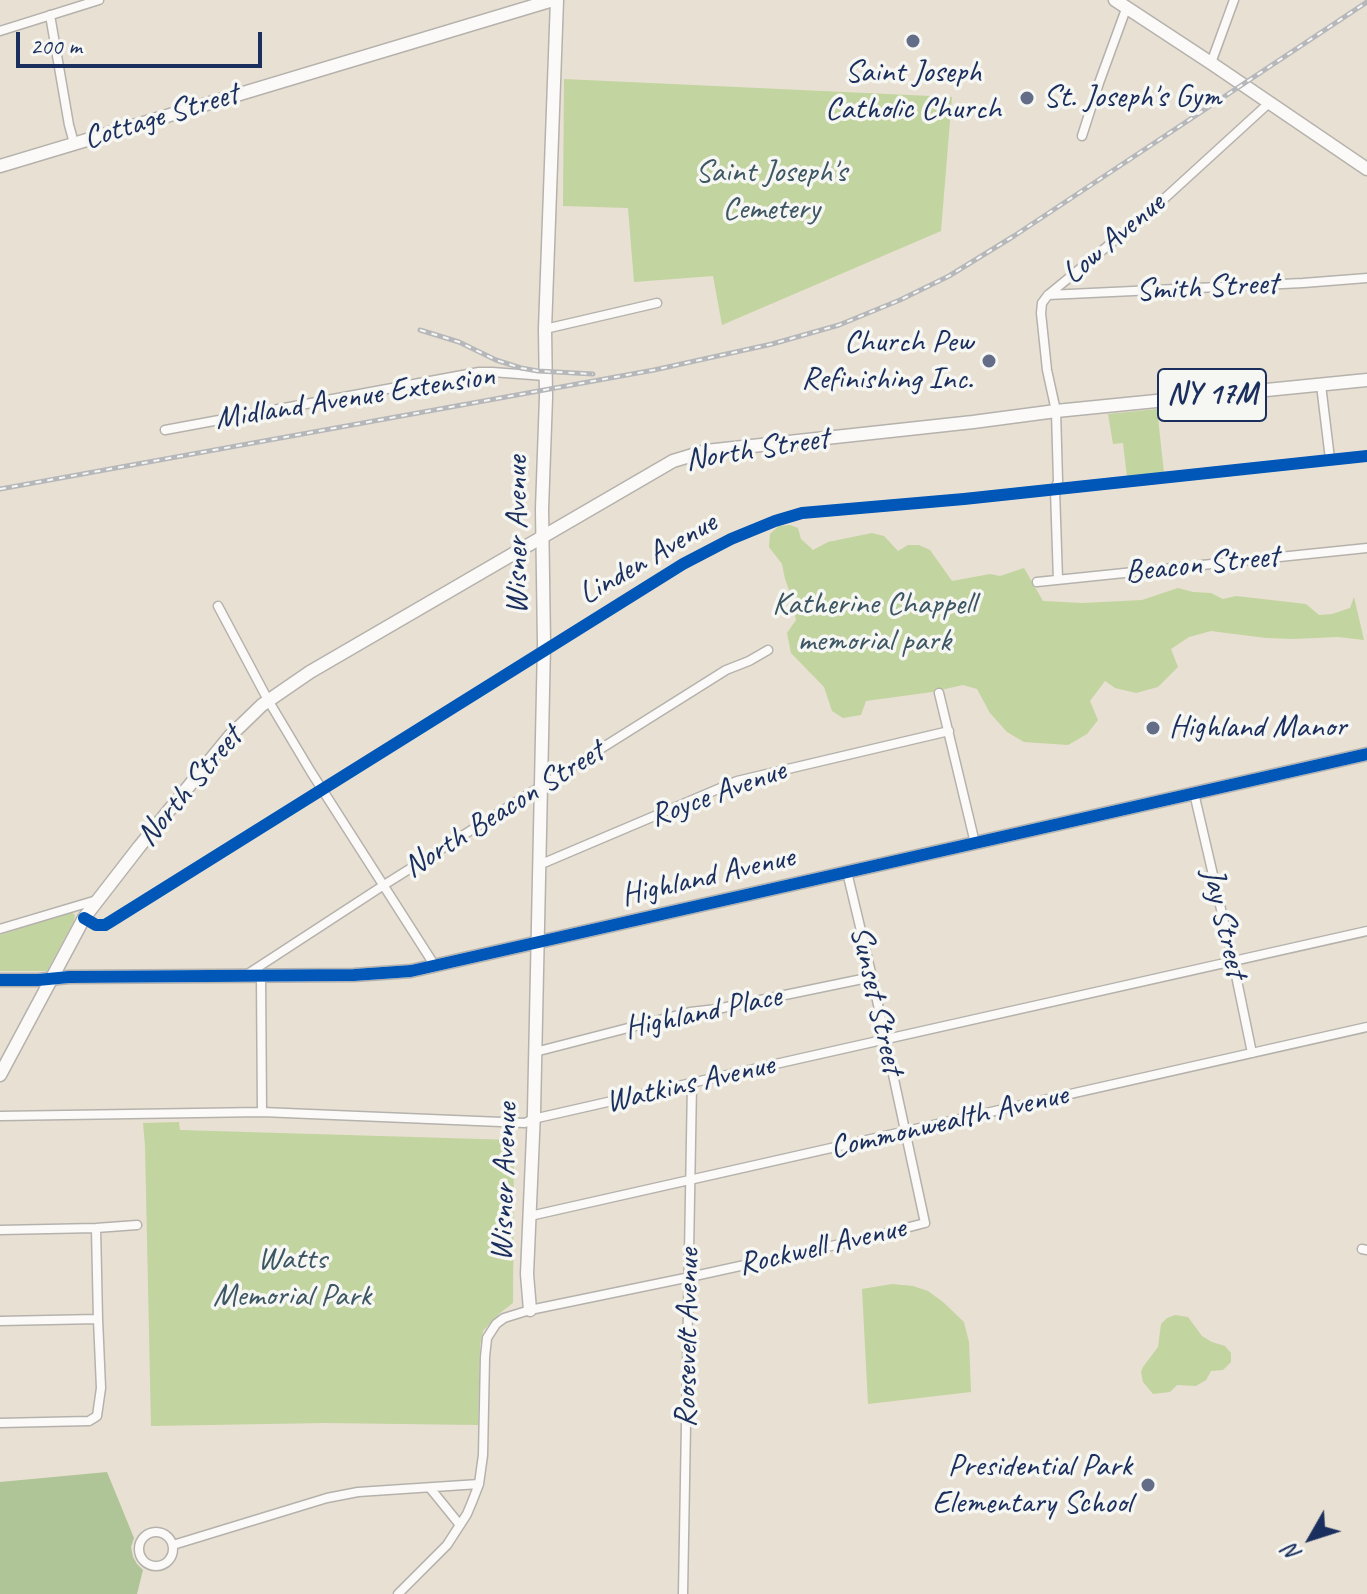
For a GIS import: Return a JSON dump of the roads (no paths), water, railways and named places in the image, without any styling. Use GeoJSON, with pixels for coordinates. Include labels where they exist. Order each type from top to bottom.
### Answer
{"type":"FeatureCollection","features":[{"type":"Feature","properties":{"kind":"street"},"geometry":{"type":"LineString","coordinates":[[0,31],[99,0]]}},
{"type":"Feature","properties":{"kind":"street","name":"Cottage Street"},"geometry":{"type":"LineString","coordinates":[[0,166],[555,0]]}},
{"type":"Feature","properties":{"kind":"street","name":"Wisner Avenue"},"geometry":{"type":"LineString","coordinates":[[530,1310],[527,1274],[541,787],[545,329],[555,0]]}},
{"type":"Feature","properties":{"kind":"street"},"geometry":{"type":"LineString","coordinates":[[1115,0],[1367,169]]}},
{"type":"Feature","properties":{"kind":"street"},"geometry":{"type":"LineString","coordinates":[[1211,63],[1234,0]]}},
{"type":"Feature","properties":{"kind":"street"},"geometry":{"type":"LineString","coordinates":[[1082,136],[1126,9]]}},
{"type":"Feature","properties":{"kind":"street"},"geometry":{"type":"LineString","coordinates":[[50,15],[74,143]]}},
{"type":"Feature","properties":{"kind":"street","name":"Low Avenue"},"geometry":{"type":"LineString","coordinates":[[1058,580],[1056,411],[1047,370],[1042,303],[1154,208],[1269,103]]}},
{"type":"Feature","properties":{"kind":"street","name":"Smith Street"},"geometry":{"type":"LineString","coordinates":[[1048,295],[1367,278]]}},
{"type":"Feature","properties":{"kind":"street"},"geometry":{"type":"LineString","coordinates":[[545,329],[657,303]]}},
{"type":"Feature","properties":{"kind":"street","name":"Midland Avenue Extension"},"geometry":{"type":"LineString","coordinates":[[165,430],[479,372],[545,376]]}},
{"type":"Feature","properties":{"kind":"street","name":"North Street"},"geometry":{"type":"LineString","coordinates":[[101,895],[230,736],[268,700],[310,672],[673,461],[706,451],[1367,380]]}},
{"type":"Feature","properties":{"kind":"street"},"geometry":{"type":"LineString","coordinates":[[1321,385],[1330,459]]}},
{"type":"Feature","properties":{"kind":"street","name":"Linden Avenue"},"geometry":{"type":"LineString","coordinates":[[84,918],[96,925],[105,925],[683,564],[775,521],[802,513],[1055,490],[1367,456]]}},
{"type":"Feature","properties":{"kind":"street","name":"Beacon Street"},"geometry":{"type":"LineString","coordinates":[[1037,582],[1367,548]]}},
{"type":"Feature","properties":{"kind":"street"},"geometry":{"type":"LineString","coordinates":[[218,606],[268,700],[435,966]]}},
{"type":"Feature","properties":{"kind":"street","name":"North Beacon Street"},"geometry":{"type":"LineString","coordinates":[[244,976],[726,670],[768,650]]}},
{"type":"Feature","properties":{"kind":"street"},"geometry":{"type":"LineString","coordinates":[[939,693],[975,843]]}},
{"type":"Feature","properties":{"kind":"street","name":"Royce Avenue"},"geometry":{"type":"LineString","coordinates":[[539,865],[737,781],[949,731]]}},
{"type":"Feature","properties":{"kind":"street","name":"Highland Avenue"},"geometry":{"type":"LineString","coordinates":[[0,980],[387,974],[435,966],[1367,754]]}},
{"type":"Feature","properties":{"kind":"street","name":"Jay Street"},"geometry":{"type":"LineString","coordinates":[[1194,793],[1252,1053]]}},
{"type":"Feature","properties":{"kind":"street","name":"Sunset Street"},"geometry":{"type":"LineString","coordinates":[[847,872],[925,1223]]}},
{"type":"Feature","properties":{"kind":"street"},"geometry":{"type":"LineString","coordinates":[[0,929],[101,895]]}},
{"type":"Feature","properties":{"kind":"street","name":"NY 17M"},"geometry":{"type":"LineString","coordinates":[[0,1075],[84,918],[101,895]]}},
{"type":"Feature","properties":{"kind":"street","name":"Watkins Avenue"},"geometry":{"type":"LineString","coordinates":[[0,1116],[262,1112],[525,1123],[1367,931]]}},
{"type":"Feature","properties":{"kind":"street"},"geometry":{"type":"LineString","coordinates":[[261,976],[262,1112]]}},
{"type":"Feature","properties":{"kind":"street","name":"Highland Place"},"geometry":{"type":"LineString","coordinates":[[535,1052],[690,1012],[872,977]]}},
{"type":"Feature","properties":{"kind":"street","name":"Commonwealth Avenue"},"geometry":{"type":"LineString","coordinates":[[530,1216],[1367,1027]]}},
{"type":"Feature","properties":{"kind":"street","name":"Roosevelt Avenue"},"geometry":{"type":"LineString","coordinates":[[683,1594],[692,1083]]}},
{"type":"Feature","properties":{"kind":"street","name":"Rockwell Avenue"},"geometry":{"type":"LineString","coordinates":[[399,1594],[447,1545],[467,1514],[479,1484],[483,1455],[487,1338],[504,1318],[925,1223]]}},
{"type":"Feature","properties":{"kind":"street"},"geometry":{"type":"LineString","coordinates":[[0,1230],[137,1225]]}},
{"type":"Feature","properties":{"kind":"street"},"geometry":{"type":"LineString","coordinates":[[0,1423],[89,1421],[98,1413],[101,1388],[96,1228]]}},
{"type":"Feature","properties":{"kind":"street"},"geometry":{"type":"LineString","coordinates":[[0,1321],[98,1319]]}},
{"type":"Feature","properties":{"kind":"street"},"geometry":{"type":"LineString","coordinates":[[173,1545],[327,1498],[358,1492],[479,1484]]}},
{"type":"Feature","properties":{"kind":"street"},"geometry":{"type":"LineString","coordinates":[[430,1488],[460,1525]]}},
{"type":"Feature","properties":{"kind":"street"},"geometry":{"type":"LineString","coordinates":[[150,1533],[167,1536],[173,1545],[174,1551],[169,1561],[160,1567],[144,1562],[139,1552],[141,1541],[150,1533]]}},
{"type":"Feature","properties":{"kind":"railway"},"geometry":{"type":"LineString","coordinates":[[0,489],[654,370],[772,344],[839,325],[949,276],[1367,2]]}},
{"type":"Feature","properties":{"kind":"railway"},"geometry":{"type":"LineString","coordinates":[[420,330],[459,342],[521,368],[593,374]]}},
{"type":"Feature","properties":{"kind":"place","name":"Saint Joseph Catholic Church"},"geometry":{"type":"Point","coordinates":[913,41]}},
{"type":"Feature","properties":{"kind":"place","name":"St. Joseph's Gym"},"geometry":{"type":"Point","coordinates":[1027,98]}},
{"type":"Feature","properties":{"kind":"place","name":"Church Pew Refinishing Inc."},"geometry":{"type":"Point","coordinates":[989,361]}},
{"type":"Feature","properties":{"kind":"place","name":"Highland Manor"},"geometry":{"type":"Point","coordinates":[1153,728]}},
{"type":"Feature","properties":{"kind":"place","name":"Presidential Park Elementary School"},"geometry":{"type":"Point","coordinates":[1148,1485]}},
{"type":"Feature","properties":{"kind":"park label","name":"Saint Joseph's Cemetery"},"geometry":{"type":"Point","coordinates":[771,192]}},
{"type":"Feature","properties":{"kind":"park label","name":"Katherine Chappell memorial park"},"geometry":{"type":"Point","coordinates":[874,624]}},
{"type":"Feature","properties":{"kind":"park label","name":"Watts Memorial Park"},"geometry":{"type":"Point","coordinates":[292,1278]}}]}
